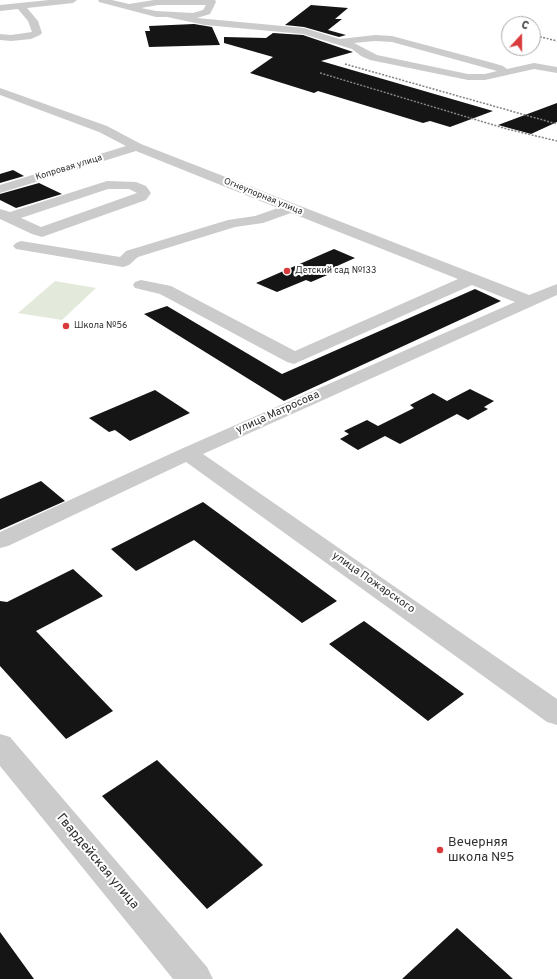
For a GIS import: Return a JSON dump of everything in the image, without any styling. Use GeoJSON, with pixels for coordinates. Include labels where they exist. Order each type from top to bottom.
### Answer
{"type":"FeatureCollection","features":[{"type":"Feature","properties":{"kind":"street"},"geometry":{"type":"LineString","coordinates":[[0,8],[74,0]]}},
{"type":"Feature","properties":{"kind":"street"},"geometry":{"type":"LineString","coordinates":[[102,0],[171,16],[205,22],[304,31],[356,48],[374,58],[468,77],[485,77],[534,66],[557,70]]}},
{"type":"Feature","properties":{"kind":"street"},"geometry":{"type":"LineString","coordinates":[[129,7],[158,2],[212,2],[210,10],[205,14],[194,16],[171,16]]}},
{"type":"Feature","properties":{"kind":"street"},"geometry":{"type":"LineString","coordinates":[[0,37],[11,38],[31,36],[37,33],[33,21],[21,6]]}},
{"type":"Feature","properties":{"kind":"street"},"geometry":{"type":"LineString","coordinates":[[340,42],[375,38],[392,39],[499,68],[505,73]]}},
{"type":"Feature","properties":{"kind":"street","name":"Огнеупорная улица"},"geometry":{"type":"LineString","coordinates":[[0,91],[103,129],[138,147],[528,301]]}},
{"type":"Feature","properties":{"kind":"street","name":"Копровая улица"},"geometry":{"type":"LineString","coordinates":[[0,189],[138,147]]}},
{"type":"Feature","properties":{"kind":"street"},"geometry":{"type":"LineString","coordinates":[[107,185],[131,185],[141,189],[144,193],[141,197],[48,231],[37,231],[4,215],[107,185]]}},
{"type":"Feature","properties":{"kind":"street"},"geometry":{"type":"LineString","coordinates":[[21,246],[123,262],[132,254],[233,223],[258,220],[290,208]]}},
{"type":"Feature","properties":{"kind":"street"},"geometry":{"type":"LineString","coordinates":[[141,285],[165,290],[294,358],[472,279]]}},
{"type":"Feature","properties":{"kind":"street","name":"улица Матросова"},"geometry":{"type":"LineString","coordinates":[[0,541],[188,453],[557,289]]}},
{"type":"Feature","properties":{"kind":"street","name":"улица Пожарского"},"geometry":{"type":"LineString","coordinates":[[188,453],[557,714]]}},
{"type":"Feature","properties":{"kind":"street","name":"Гвардейская улица"},"geometry":{"type":"LineString","coordinates":[[0,745],[194,979]]}},
{"type":"Feature","properties":{"kind":"shaded area"},"geometry":{"type":"Polygon","coordinates":[[[55,281],[96,288],[62,320],[18,313],[55,281]]]}},
{"type":"Feature","properties":{"kind":"building"},"geometry":{"type":"Polygon","coordinates":[[[311,5],[348,8],[335,19],[342,19],[328,30],[346,35],[339,37],[304,27],[285,25],[311,5]]]}},
{"type":"Feature","properties":{"kind":"building"},"geometry":{"type":"Polygon","coordinates":[[[194,24],[212,27],[220,45],[149,47],[145,31],[150,31],[149,26],[194,24]]]}},
{"type":"Feature","properties":{"kind":"building"},"geometry":{"type":"Polygon","coordinates":[[[273,33],[303,35],[353,52],[321,61],[493,111],[450,127],[430,121],[423,123],[318,91],[314,93],[250,73],[273,57],[224,43],[224,37],[266,38],[273,33]]]}},
{"type":"Feature","properties":{"kind":"building"},"geometry":{"type":"Polygon","coordinates":[[[557,103],[557,122],[531,134],[498,125],[557,103]]]}},
{"type":"Feature","properties":{"kind":"building"},"geometry":{"type":"Polygon","coordinates":[[[13,170],[24,176],[0,183],[0,174],[13,170]]]}},
{"type":"Feature","properties":{"kind":"building"},"geometry":{"type":"Polygon","coordinates":[[[39,183],[62,194],[16,208],[0,200],[0,194],[39,183]]]}},
{"type":"Feature","properties":{"kind":"building"},"geometry":{"type":"Polygon","coordinates":[[[334,249],[355,258],[326,271],[332,273],[311,282],[306,280],[277,292],[256,283],[334,249]]]}},
{"type":"Feature","properties":{"kind":"building"},"geometry":{"type":"Polygon","coordinates":[[[475,289],[501,301],[284,401],[144,314],[167,306],[282,374],[475,289]]]}},
{"type":"Feature","properties":{"kind":"building"},"geometry":{"type":"Polygon","coordinates":[[[470,389],[494,401],[484,407],[488,409],[468,420],[457,414],[400,444],[385,436],[358,450],[340,439],[349,434],[344,431],[367,420],[378,426],[414,408],[410,405],[433,393],[447,401],[470,389]]]}},
{"type":"Feature","properties":{"kind":"building"},"geometry":{"type":"Polygon","coordinates":[[[155,390],[190,413],[130,441],[115,430],[109,432],[89,418],[155,390]]]}},
{"type":"Feature","properties":{"kind":"building"},"geometry":{"type":"Polygon","coordinates":[[[41,481],[65,501],[0,530],[0,499],[41,481]]]}},
{"type":"Feature","properties":{"kind":"building"},"geometry":{"type":"Polygon","coordinates":[[[203,502],[337,601],[302,623],[194,540],[136,571],[111,549],[203,502]]]}},
{"type":"Feature","properties":{"kind":"building"},"geometry":{"type":"Polygon","coordinates":[[[73,569],[103,596],[36,631],[113,711],[66,739],[0,666],[0,601],[7,602],[73,569]]]}},
{"type":"Feature","properties":{"kind":"building"},"geometry":{"type":"Polygon","coordinates":[[[364,621],[464,694],[428,721],[329,644],[364,621]]]}},
{"type":"Feature","properties":{"kind":"building"},"geometry":{"type":"Polygon","coordinates":[[[157,760],[263,865],[207,909],[102,796],[157,760]]]}},
{"type":"Feature","properties":{"kind":"building"},"geometry":{"type":"Polygon","coordinates":[[[457,928],[513,979],[402,979],[457,928]]]}},
{"type":"Feature","properties":{"kind":"building"},"geometry":{"type":"Polygon","coordinates":[[[0,932],[34,979],[0,979],[0,932]]]}},
{"type":"Feature","properties":{"kind":"railway"},"geometry":{"type":"LineString","coordinates":[[541,37],[557,41]]}},
{"type":"Feature","properties":{"kind":"railway"},"geometry":{"type":"LineString","coordinates":[[345,64],[557,124]]}},
{"type":"Feature","properties":{"kind":"railway"},"geometry":{"type":"LineString","coordinates":[[320,73],[507,129],[557,141]]}},
{"type":"Feature","properties":{"kind":"place","name":"Детский сад №133"},"geometry":{"type":"Point","coordinates":[287,271]}},
{"type":"Feature","properties":{"kind":"place","name":"Школа №56"},"geometry":{"type":"Point","coordinates":[66,326]}},
{"type":"Feature","properties":{"kind":"place","name":"Вечерняя школа №5"},"geometry":{"type":"Point","coordinates":[440,850]}}]}
